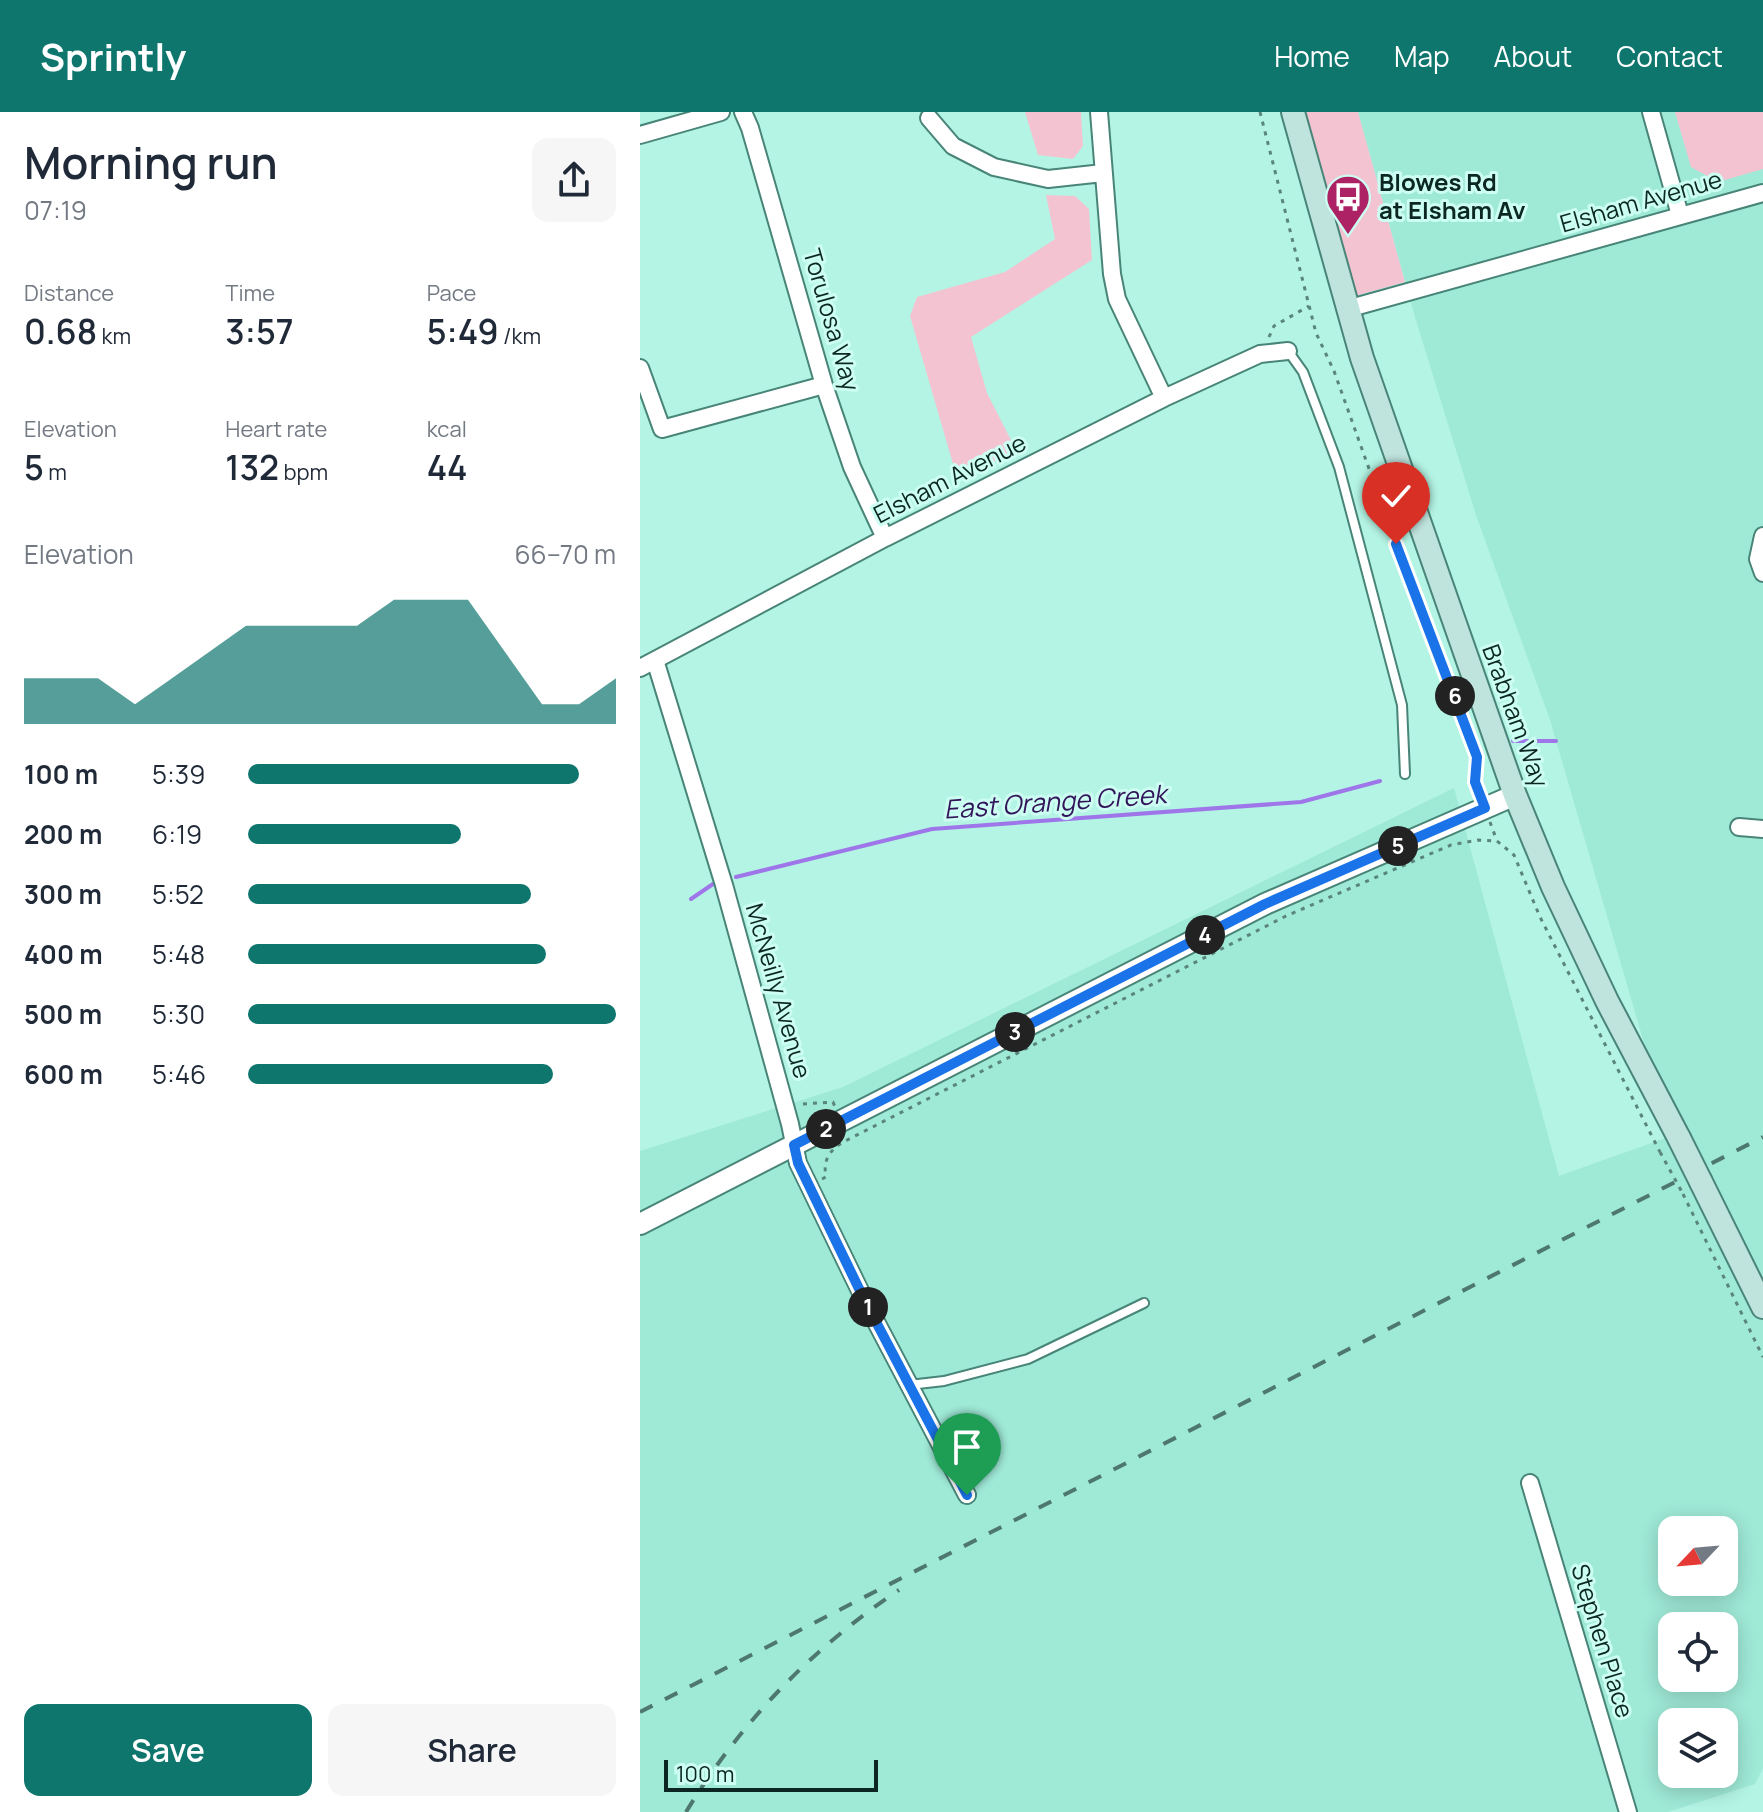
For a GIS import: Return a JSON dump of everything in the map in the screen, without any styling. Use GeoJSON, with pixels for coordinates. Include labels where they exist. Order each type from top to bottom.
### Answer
{"type":"FeatureCollection","features":[{"type":"Feature","properties":{"kind":"main road","name":"Brabham Way"},"geometry":{"type":"LineString","coordinates":[[1293,112],[1367,373],[1515,795],[1553,887],[1600,987],[1679,1138],[1692,1188],[1763,1307]]}},
{"type":"Feature","properties":{"kind":"street"},"geometry":{"type":"LineString","coordinates":[[640,135],[721,112]]}},
{"type":"Feature","properties":{"kind":"street","name":"Torulosa Way"},"geometry":{"type":"LineString","coordinates":[[743,112],[824,385],[852,467],[885,538]]}},
{"type":"Feature","properties":{"kind":"street"},"geometry":{"type":"LineString","coordinates":[[1099,112],[1117,299],[1164,398]]}},
{"type":"Feature","properties":{"kind":"street"},"geometry":{"type":"LineString","coordinates":[[1651,112],[1680,215]]}},
{"type":"Feature","properties":{"kind":"street"},"geometry":{"type":"LineString","coordinates":[[929,118],[953,146],[994,167],[1048,179],[1103,173]]}},
{"type":"Feature","properties":{"kind":"street","name":"Elsham Avenue"},"geometry":{"type":"LineString","coordinates":[[1347,309],[1763,193]]}},
{"type":"Feature","properties":{"kind":"street","name":"Elsham Avenue"},"geometry":{"type":"LineString","coordinates":[[647,664],[885,538],[1164,398],[1260,354],[1288,351]]}},
{"type":"Feature","properties":{"kind":"street"},"geometry":{"type":"LineString","coordinates":[[640,368],[662,429],[824,385]]}},
{"type":"Feature","properties":{"kind":"street"},"geometry":{"type":"LineString","coordinates":[[1763,536],[1758,559],[1763,573]]}},
{"type":"Feature","properties":{"kind":"street","name":"McNeilly Avenue"},"geometry":{"type":"LineString","coordinates":[[647,664],[724,885],[798,1163],[967,1495]]}},
{"type":"Feature","properties":{"kind":"street"},"geometry":{"type":"LineString","coordinates":[[640,1224],[1265,904],[1515,795]]}},
{"type":"Feature","properties":{"kind":"street"},"geometry":{"type":"LineString","coordinates":[[1739,827],[1763,829]]}},
{"type":"Feature","properties":{"kind":"street","name":"Stephen Place"},"geometry":{"type":"LineString","coordinates":[[1530,1483],[1628,1812]]}},
{"type":"Feature","properties":{"kind":"lane"},"geometry":{"type":"LineString","coordinates":[[1288,351],[1303,372],[1339,467],[1402,705],[1405,774]]}},
{"type":"Feature","properties":{"kind":"lane"},"geometry":{"type":"LineString","coordinates":[[909,1385],[944,1381],[1018,1362],[1144,1303]]}},
{"type":"Feature","properties":{"kind":"path"},"geometry":{"type":"LineString","coordinates":[[1260,112],[1316,333],[1334,371],[1477,757],[1475,782],[1497,841],[1514,855],[1546,930],[1660,1152],[1692,1188],[1763,1357]]}},
{"type":"Feature","properties":{"kind":"path"},"geometry":{"type":"LineString","coordinates":[[1260,354],[1274,326],[1309,306]]}},
{"type":"Feature","properties":{"kind":"path"},"geometry":{"type":"LineString","coordinates":[[808,1185],[826,1177],[824,1167],[828,1153],[837,1145],[1286,916],[1451,845],[1478,840],[1497,841]]}},
{"type":"Feature","properties":{"kind":"shaded area"},"geometry":{"type":"Polygon","coordinates":[[[1025,112],[1081,112],[1083,146],[1073,159],[1038,155],[1025,112]]]}},
{"type":"Feature","properties":{"kind":"shaded area"},"geometry":{"type":"Polygon","coordinates":[[[1303,112],[1358,112],[1405,282],[1355,296],[1303,112]]]}},
{"type":"Feature","properties":{"kind":"shaded area"},"geometry":{"type":"Polygon","coordinates":[[[1358,112],[1763,112],[1763,1768],[1755,1784],[1668,1812],[640,1812],[640,1151],[843,1087],[1454,788],[1559,1176],[1671,1136],[1550,720],[1476,515],[1415,317],[1358,112]]]}},
{"type":"Feature","properties":{"kind":"shaded area"},"geometry":{"type":"Polygon","coordinates":[[[1675,112],[1763,112],[1763,169],[1718,182],[1691,167],[1675,112]]]}},
{"type":"Feature","properties":{"kind":"shaded area"},"geometry":{"type":"Polygon","coordinates":[[[1046,195],[1075,196],[1089,209],[1092,260],[971,337],[987,393],[1016,450],[958,481],[910,316],[917,297],[1005,272],[1055,239],[1046,195]]]}},
{"type":"Feature","properties":{"kind":"waterway","name":"East Orange Creek"},"geometry":{"type":"LineString","coordinates":[[1513,741],[1556,741]]}},
{"type":"Feature","properties":{"kind":"waterway","name":"East Orange Creek"},"geometry":{"type":"LineString","coordinates":[[736,877],[932,829],[1301,802],[1380,781]]}},
{"type":"Feature","properties":{"kind":"waterway","name":"East Orange Creek"},"geometry":{"type":"LineString","coordinates":[[691,899],[713,884]]}},
{"type":"Feature","properties":{"kind":"railway"},"geometry":{"type":"LineString","coordinates":[[640,1712],[1763,1137]]}},
{"type":"Feature","properties":{"kind":"railway"},"geometry":{"type":"LineString","coordinates":[[686,1812],[730,1748],[780,1689],[837,1637],[899,1590]]}},
{"type":"Feature","properties":{"kind":"place","name":"Blowes Rd at Elsham Av"},"geometry":{"type":"Point","coordinates":[1348,236]}},
{"type":"Feature","properties":{"kind":"route"},"geometry":{"type":"LineString","coordinates":[[967,1495],[864,1299],[798,1163],[794,1145],[1265,904],[1485,808],[1475,782],[1477,757],[1396,544]]}}]}
